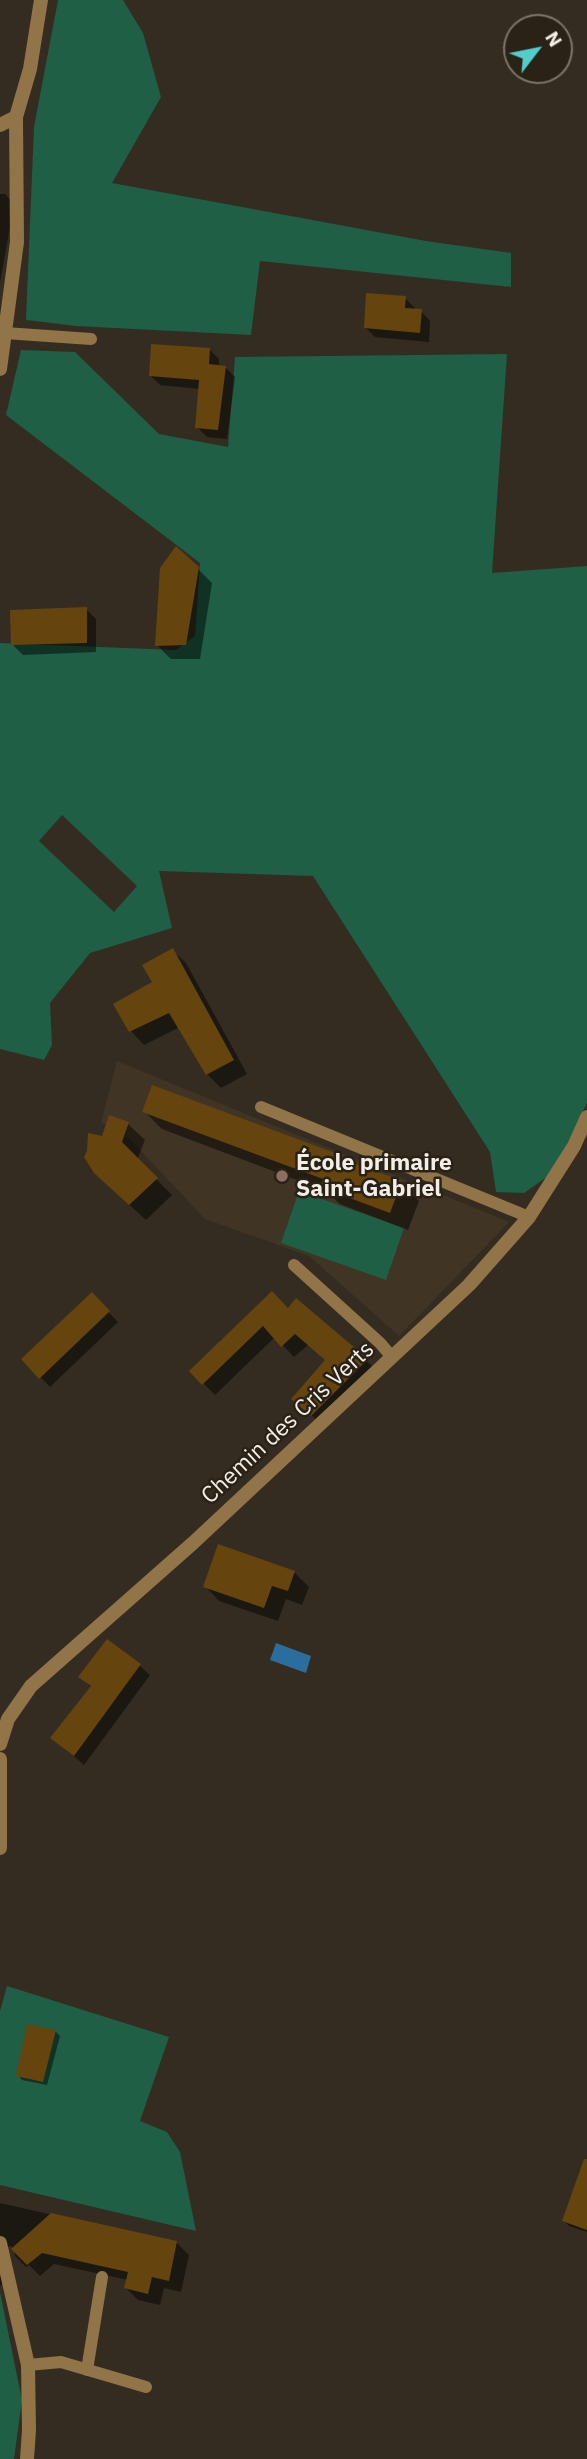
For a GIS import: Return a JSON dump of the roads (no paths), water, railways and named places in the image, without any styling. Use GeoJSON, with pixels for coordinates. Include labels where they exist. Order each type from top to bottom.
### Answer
{"type":"FeatureCollection","features":[{"type":"Feature","properties":{"kind":"street"},"geometry":{"type":"LineString","coordinates":[[0,369],[17,242],[16,117],[30,69],[41,0]]}},
{"type":"Feature","properties":{"kind":"street"},"geometry":{"type":"LineString","coordinates":[[0,125],[16,117]]}},
{"type":"Feature","properties":{"kind":"street","name":"Chemin des Cris Verts"},"geometry":{"type":"LineString","coordinates":[[0,1744],[8,1719],[31,1686],[193,1543],[469,1285],[529,1217],[574,1146],[587,1117]]}},
{"type":"Feature","properties":{"kind":"street"},"geometry":{"type":"LineString","coordinates":[[0,1759],[0,1848]]}},
{"type":"Feature","properties":{"kind":"street"},"geometry":{"type":"LineString","coordinates":[[0,2243],[28,2365],[27,2459]]}},
{"type":"Feature","properties":{"kind":"lane"},"geometry":{"type":"LineString","coordinates":[[5,333],[90,339]]}},
{"type":"Feature","properties":{"kind":"lane"},"geometry":{"type":"LineString","coordinates":[[261,1107],[529,1217]]}},
{"type":"Feature","properties":{"kind":"lane"},"geometry":{"type":"LineString","coordinates":[[294,1265],[392,1357]]}},
{"type":"Feature","properties":{"kind":"lane"},"geometry":{"type":"LineString","coordinates":[[87,2370],[102,2277]]}},
{"type":"Feature","properties":{"kind":"lane"},"geometry":{"type":"LineString","coordinates":[[28,2365],[61,2362],[146,2387]]}},
{"type":"Feature","properties":{"kind":"water"},"geometry":{"type":"Polygon","coordinates":[[[276,1643],[311,1656],[306,1673],[270,1660],[276,1643]]]}},
{"type":"Feature","properties":{"kind":"place","name":"École primaire Saint-Gabriel"},"geometry":{"type":"Point","coordinates":[282,1176]}}]}
